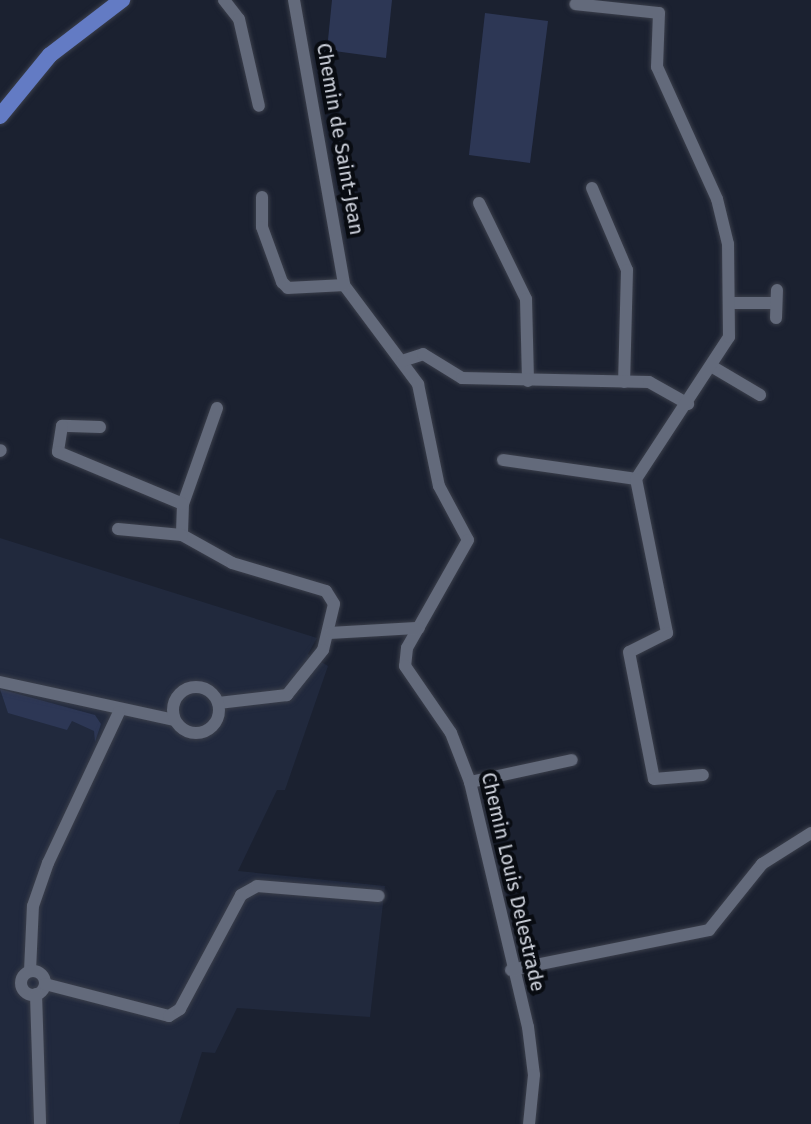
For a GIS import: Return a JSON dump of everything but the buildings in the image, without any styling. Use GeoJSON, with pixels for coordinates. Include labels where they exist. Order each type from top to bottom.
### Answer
{"type":"FeatureCollection","features":[{"type":"Feature","properties":{"kind":"main road"},"geometry":{"type":"LineString","coordinates":[[0,116],[50,55],[120,2]]}},
{"type":"Feature","properties":{"kind":"street"},"geometry":{"type":"LineString","coordinates":[[224,0],[239,19],[259,106]]}},
{"type":"Feature","properties":{"kind":"street","name":"Chemin de Saint-Jean"},"geometry":{"type":"LineString","coordinates":[[294,0],[344,285]]}},
{"type":"Feature","properties":{"kind":"street"},"geometry":{"type":"LineString","coordinates":[[575,4],[659,13],[657,67],[697,156],[728,244],[729,337],[688,404],[636,479],[667,633],[629,652],[654,779],[703,775]]}},
{"type":"Feature","properties":{"kind":"street"},"geometry":{"type":"LineString","coordinates":[[592,188],[627,270],[624,382]]}},
{"type":"Feature","properties":{"kind":"street"},"geometry":{"type":"LineString","coordinates":[[262,197],[262,227],[282,282],[344,285]]}},
{"type":"Feature","properties":{"kind":"street"},"geometry":{"type":"LineString","coordinates":[[479,203],[526,299],[528,381]]}},
{"type":"Feature","properties":{"kind":"street","name":"Chemin Louis Delestrade"},"geometry":{"type":"LineString","coordinates":[[344,285],[418,384],[439,486],[468,540],[419,628],[405,666],[451,733],[470,782],[534,1075],[529,1124]]}},
{"type":"Feature","properties":{"kind":"street"},"geometry":{"type":"LineString","coordinates":[[729,303],[777,297],[776,318]]}},
{"type":"Feature","properties":{"kind":"street"},"geometry":{"type":"LineString","coordinates":[[402,361],[423,354],[462,378],[649,382],[688,404]]}},
{"type":"Feature","properties":{"kind":"street"},"geometry":{"type":"LineString","coordinates":[[711,366],[760,395]]}},
{"type":"Feature","properties":{"kind":"street"},"geometry":{"type":"LineString","coordinates":[[182,535],[183,504],[217,408]]}},
{"type":"Feature","properties":{"kind":"street"},"geometry":{"type":"LineString","coordinates":[[100,427],[62,426],[58,452],[183,504]]}},
{"type":"Feature","properties":{"kind":"street"},"geometry":{"type":"LineString","coordinates":[[503,460],[636,479]]}},
{"type":"Feature","properties":{"kind":"street"},"geometry":{"type":"LineString","coordinates":[[118,529],[182,535],[232,563],[326,591],[334,604],[331,633],[287,695],[218,703]]}},
{"type":"Feature","properties":{"kind":"street"},"geometry":{"type":"LineString","coordinates":[[331,633],[419,628]]}},
{"type":"Feature","properties":{"kind":"street"},"geometry":{"type":"LineString","coordinates":[[0,682],[119,712],[175,720],[191,733],[205,732],[219,717],[218,703],[209,691],[188,689],[173,706],[175,720]]}},
{"type":"Feature","properties":{"kind":"street"},"geometry":{"type":"LineString","coordinates":[[119,712],[43,878],[33,906],[30,971],[21,986],[169,1016],[180,1009],[241,895],[257,886],[379,896]]}},
{"type":"Feature","properties":{"kind":"street"},"geometry":{"type":"LineString","coordinates":[[470,782],[572,760]]}},
{"type":"Feature","properties":{"kind":"street"},"geometry":{"type":"LineString","coordinates":[[511,970],[709,930],[762,864],[811,833]]}},
{"type":"Feature","properties":{"kind":"street"},"geometry":{"type":"LineString","coordinates":[[30,971],[40,989],[40,1124]]}},
{"type":"Feature","properties":{"kind":"shaded area"},"geometry":{"type":"Polygon","coordinates":[[[332,0],[392,0],[386,58],[327,50],[332,0]]]}},
{"type":"Feature","properties":{"kind":"shaded area"},"geometry":{"type":"Polygon","coordinates":[[[485,13],[548,21],[530,163],[469,155],[485,13]]]}},
{"type":"Feature","properties":{"kind":"shaded area"},"geometry":{"type":"Polygon","coordinates":[[[0,538],[317,638],[308,654],[328,666],[285,790],[277,790],[238,871],[385,886],[370,1017],[237,1008],[215,1053],[202,1052],[179,1124],[0,1124],[0,538]]]}},
{"type":"Feature","properties":{"kind":"shaded area"},"geometry":{"type":"Polygon","coordinates":[[[0,689],[95,715],[101,724],[95,742],[94,731],[72,721],[67,730],[8,713],[0,689]]]}}]}
